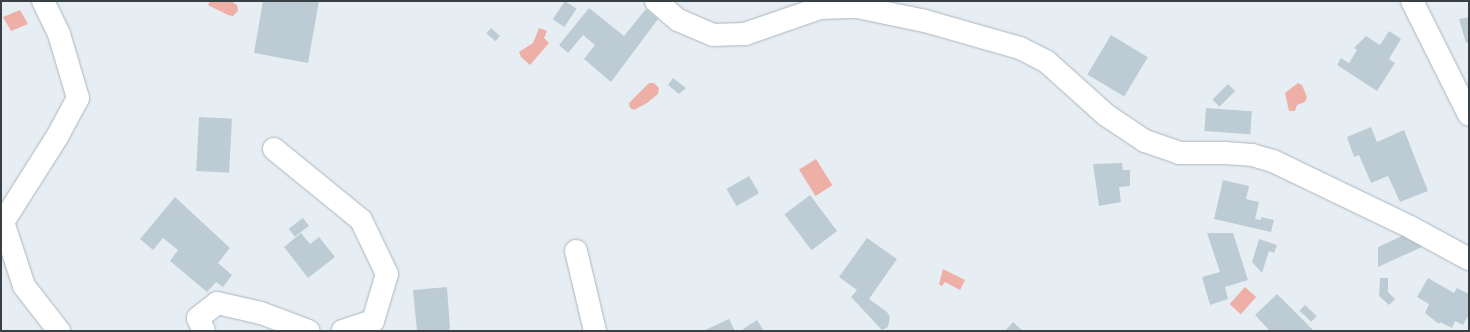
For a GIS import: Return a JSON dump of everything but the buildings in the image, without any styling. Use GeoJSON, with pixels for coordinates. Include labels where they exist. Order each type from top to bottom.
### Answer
{"type":"FeatureCollection","features":[{"type":"Feature","properties":{"kind":"street"},"geometry":{"type":"LineString","coordinates":[[43,1],[59,34],[78,98],[57,138],[3,222],[24,286],[59,331]]}},
{"type":"Feature","properties":{"kind":"street"},"geometry":{"type":"LineString","coordinates":[[656,1],[678,20],[713,35],[745,34],[820,8],[857,7],[925,21],[1020,48],[1047,62],[1106,115],[1145,141],[1179,153],[1225,152],[1252,155],[1273,161],[1410,227],[1469,259]]}},
{"type":"Feature","properties":{"kind":"street"},"geometry":{"type":"LineString","coordinates":[[1412,1],[1469,115]]}},
{"type":"Feature","properties":{"kind":"street"},"geometry":{"type":"LineString","coordinates":[[274,149],[361,220],[387,274],[373,321],[343,331]]}},
{"type":"Feature","properties":{"kind":"street"},"geometry":{"type":"LineString","coordinates":[[576,251],[595,331]]}},
{"type":"Feature","properties":{"kind":"street"},"geometry":{"type":"LineString","coordinates":[[204,331],[198,318],[217,303],[261,313],[309,331]]}},
{"type":"Feature","properties":{"kind":"shaded area"},"geometry":{"type":"Polygon","coordinates":[[[210,1],[231,1],[237,5],[238,11],[233,16],[228,15],[208,5],[210,1]]]}},
{"type":"Feature","properties":{"kind":"shaded area"},"geometry":{"type":"Polygon","coordinates":[[[20,10],[28,24],[11,31],[3,17],[20,10]]]}},
{"type":"Feature","properties":{"kind":"shaded area"},"geometry":{"type":"Polygon","coordinates":[[[539,28],[547,31],[544,38],[549,43],[530,65],[521,57],[519,52],[533,43],[539,28]]]}},
{"type":"Feature","properties":{"kind":"shaded area"},"geometry":{"type":"Polygon","coordinates":[[[649,83],[654,83],[659,88],[658,94],[647,103],[634,110],[630,108],[629,103],[649,83]]]}},
{"type":"Feature","properties":{"kind":"shaded area"},"geometry":{"type":"Polygon","coordinates":[[[1298,83],[1302,85],[1307,97],[1305,102],[1297,105],[1295,111],[1289,111],[1285,93],[1298,83]]]}},
{"type":"Feature","properties":{"kind":"shaded area"},"geometry":{"type":"Polygon","coordinates":[[[816,159],[832,185],[815,196],[799,170],[816,159]]]}},
{"type":"Feature","properties":{"kind":"shaded area"},"geometry":{"type":"Polygon","coordinates":[[[943,269],[965,280],[960,290],[945,282],[942,286],[939,284],[943,269]]]}},
{"type":"Feature","properties":{"kind":"shaded area"},"geometry":{"type":"Polygon","coordinates":[[[1245,287],[1256,297],[1241,314],[1230,304],[1245,287]]]}}]}
